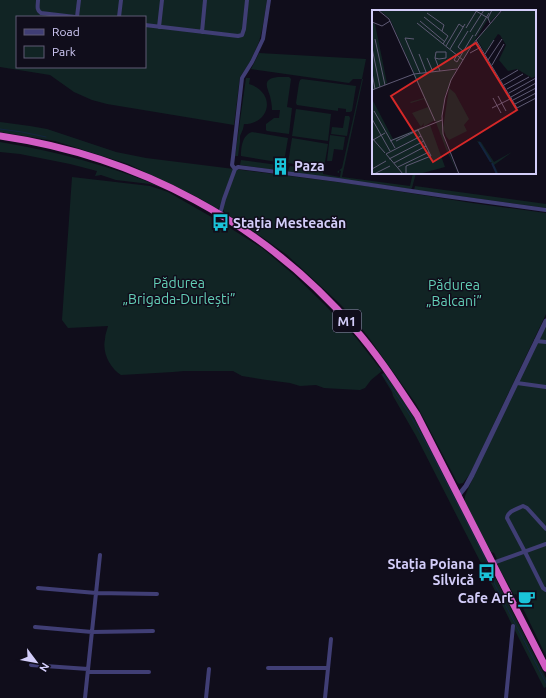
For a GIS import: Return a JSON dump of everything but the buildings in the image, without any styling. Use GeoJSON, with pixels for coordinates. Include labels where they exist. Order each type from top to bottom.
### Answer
{"type":"FeatureCollection","features":[{"type":"Feature","properties":{"kind":"highway","name":"M1"},"geometry":{"type":"LineString","coordinates":[[0,136],[57,147],[110,163],[189,197],[220,214],[256,238],[284,259],[322,294],[354,328],[386,369],[416,415],[546,668]]}},
{"type":"Feature","properties":{"kind":"street"},"geometry":{"type":"LineString","coordinates":[[38,0],[38,11],[41,13],[67,16]]}},
{"type":"Feature","properties":{"kind":"street"},"geometry":{"type":"LineString","coordinates":[[76,16],[79,0]]}},
{"type":"Feature","properties":{"kind":"street"},"geometry":{"type":"LineString","coordinates":[[119,16],[121,0]]}},
{"type":"Feature","properties":{"kind":"street"},"geometry":{"type":"LineString","coordinates":[[160,27],[162,0]]}},
{"type":"Feature","properties":{"kind":"street"},"geometry":{"type":"LineString","coordinates":[[202,32],[205,0]]}},
{"type":"Feature","properties":{"kind":"street"},"geometry":{"type":"LineString","coordinates":[[146,25],[238,36],[242,35],[244,29],[247,0]]}},
{"type":"Feature","properties":{"kind":"street"},"geometry":{"type":"LineString","coordinates":[[236,169],[232,165],[242,78],[252,62],[263,39],[270,0]]}},
{"type":"Feature","properties":{"kind":"street"},"geometry":{"type":"LineString","coordinates":[[236,169],[241,168],[285,173],[546,210]]}},
{"type":"Feature","properties":{"kind":"street"},"geometry":{"type":"LineString","coordinates":[[220,214],[224,199],[236,169]]}},
{"type":"Feature","properties":{"kind":"street"},"geometry":{"type":"LineString","coordinates":[[458,496],[472,475],[546,321]]}},
{"type":"Feature","properties":{"kind":"street"},"geometry":{"type":"LineString","coordinates":[[536,341],[546,342]]}},
{"type":"Feature","properties":{"kind":"street"},"geometry":{"type":"LineString","coordinates":[[517,383],[546,387]]}},
{"type":"Feature","properties":{"kind":"street"},"geometry":{"type":"LineString","coordinates":[[546,529],[525,506],[507,515],[507,518],[543,588],[546,590]]}},
{"type":"Feature","properties":{"kind":"street"},"geometry":{"type":"LineString","coordinates":[[493,563],[546,544]]}},
{"type":"Feature","properties":{"kind":"street"},"geometry":{"type":"LineString","coordinates":[[85,698],[100,555]]}},
{"type":"Feature","properties":{"kind":"street"},"geometry":{"type":"LineString","coordinates":[[38,588],[96,593],[157,594]]}},
{"type":"Feature","properties":{"kind":"street"},"geometry":{"type":"LineString","coordinates":[[506,698],[513,626]]}},
{"type":"Feature","properties":{"kind":"street"},"geometry":{"type":"LineString","coordinates":[[35,627],[92,632],[153,631]]}},
{"type":"Feature","properties":{"kind":"street"},"geometry":{"type":"LineString","coordinates":[[325,698],[331,639]]}},
{"type":"Feature","properties":{"kind":"street"},"geometry":{"type":"LineString","coordinates":[[31,665],[88,670],[149,672]]}},
{"type":"Feature","properties":{"kind":"street"},"geometry":{"type":"LineString","coordinates":[[268,668],[328,668]]}},
{"type":"Feature","properties":{"kind":"street"},"geometry":{"type":"LineString","coordinates":[[206,698],[209,670]]}},
{"type":"Feature","properties":{"kind":"green space"},"geometry":{"type":"Polygon","coordinates":[[[0,0],[267,0],[259,42],[250,62],[240,77],[234,125],[107,104],[92,100],[74,92],[50,75],[0,67],[0,0]]]}},
{"type":"Feature","properties":{"kind":"green space"},"geometry":{"type":"Polygon","coordinates":[[[259,53],[366,59],[362,79],[353,79],[349,83],[251,69],[259,53]]]}},
{"type":"Feature","properties":{"kind":"green space"},"geometry":{"type":"Polygon","coordinates":[[[289,77],[291,79],[287,107],[292,108],[289,134],[266,130],[266,124],[274,118],[279,118],[280,110],[272,110],[267,86],[270,79],[289,77]]]}},
{"type":"Feature","properties":{"kind":"green space"},"geometry":{"type":"Polygon","coordinates":[[[246,78],[250,78],[249,84],[258,88],[263,94],[267,107],[265,113],[260,119],[253,123],[244,124],[240,136],[238,156],[235,156],[246,78]]]}},
{"type":"Feature","properties":{"kind":"green space"},"geometry":{"type":"Polygon","coordinates":[[[302,79],[356,86],[352,111],[346,112],[346,109],[338,108],[338,111],[297,105],[299,83],[302,79]]]}},
{"type":"Feature","properties":{"kind":"green space"},"geometry":{"type":"Polygon","coordinates":[[[363,79],[342,177],[410,186],[413,174],[416,174],[411,189],[288,171],[290,166],[323,171],[323,174],[340,177],[341,171],[339,170],[342,168],[363,79]]]}},
{"type":"Feature","properties":{"kind":"green space"},"geometry":{"type":"Polygon","coordinates":[[[296,109],[331,114],[328,141],[292,136],[296,109]]]}},
{"type":"Feature","properties":{"kind":"green space"},"geometry":{"type":"Polygon","coordinates":[[[345,116],[349,116],[350,118],[347,136],[331,134],[332,127],[343,128],[345,116]]]}},
{"type":"Feature","properties":{"kind":"green space","name":"Pădurea „Balcani”"},"geometry":{"type":"Polygon","coordinates":[[[0,122],[47,129],[116,152],[146,158],[353,184],[546,213],[546,314],[470,474],[463,483],[459,484],[457,482],[416,404],[369,338],[340,304],[287,255],[225,213],[220,206],[218,209],[175,186],[128,164],[55,141],[0,132],[0,122]]]}},
{"type":"Feature","properties":{"kind":"green space"},"geometry":{"type":"Polygon","coordinates":[[[252,132],[288,138],[284,162],[241,156],[244,139],[252,132]]]}},
{"type":"Feature","properties":{"kind":"green space"},"geometry":{"type":"Polygon","coordinates":[[[330,135],[345,137],[343,150],[334,149],[332,161],[327,161],[330,135]]]}},
{"type":"Feature","properties":{"kind":"green space"},"geometry":{"type":"Polygon","coordinates":[[[292,138],[328,144],[325,169],[288,163],[292,138]]]}},
{"type":"Feature","properties":{"kind":"green space"},"geometry":{"type":"Polygon","coordinates":[[[0,142],[83,160],[163,188],[150,184],[116,180],[101,175],[95,176],[97,171],[70,164],[20,154],[0,152],[0,142]]]}},
{"type":"Feature","properties":{"kind":"green space"},"geometry":{"type":"Polygon","coordinates":[[[241,160],[278,165],[278,167],[284,168],[281,171],[240,165],[241,160]]]}},
{"type":"Feature","properties":{"kind":"green space","name":"Pădurea „Brigada-Durlești”"},"geometry":{"type":"Polygon","coordinates":[[[72,177],[150,186],[168,192],[262,248],[294,275],[325,305],[357,339],[382,371],[371,380],[365,388],[360,390],[324,388],[316,385],[300,386],[290,383],[242,376],[233,371],[184,371],[121,375],[110,364],[106,355],[104,344],[108,326],[68,328],[62,320],[72,177]]]}},
{"type":"Feature","properties":{"kind":"green space"},"geometry":{"type":"Polygon","coordinates":[[[415,186],[546,204],[546,208],[414,190],[415,186]]]}},
{"type":"Feature","properties":{"kind":"green space"},"geometry":{"type":"Polygon","coordinates":[[[546,323],[546,656],[516,594],[514,595],[498,566],[500,562],[499,559],[497,559],[494,553],[491,552],[465,502],[465,496],[546,323]]]}},
{"type":"Feature","properties":{"kind":"green space"},"geometry":{"type":"Polygon","coordinates":[[[384,373],[399,393],[416,421],[489,563],[489,569],[485,571],[416,436],[381,374],[384,373]]]}},
{"type":"Feature","properties":{"kind":"green space"},"geometry":{"type":"Polygon","coordinates":[[[491,573],[494,575],[546,678],[546,687],[544,688],[487,575],[491,573]]]}},
{"type":"Feature","properties":{"kind":"waterway"},"geometry":{"type":"LineString","coordinates":[[0,129],[46,137]]}},
{"type":"Feature","properties":{"kind":"waterway"},"geometry":{"type":"LineString","coordinates":[[383,375],[410,415],[428,447],[494,576],[494,583],[546,683]]}},
{"type":"Feature","properties":{"kind":"place","name":"Paza"},"geometry":{"type":"Point","coordinates":[281,166]}},
{"type":"Feature","properties":{"kind":"place","name":"Stația Mesteacăn"},"geometry":{"type":"Point","coordinates":[220,223]}},
{"type":"Feature","properties":{"kind":"place","name":"Stația Poiana Silvică"},"geometry":{"type":"Point","coordinates":[487,572]}},
{"type":"Feature","properties":{"kind":"place","name":"Cafe Art"},"geometry":{"type":"Point","coordinates":[526,598]}}]}
